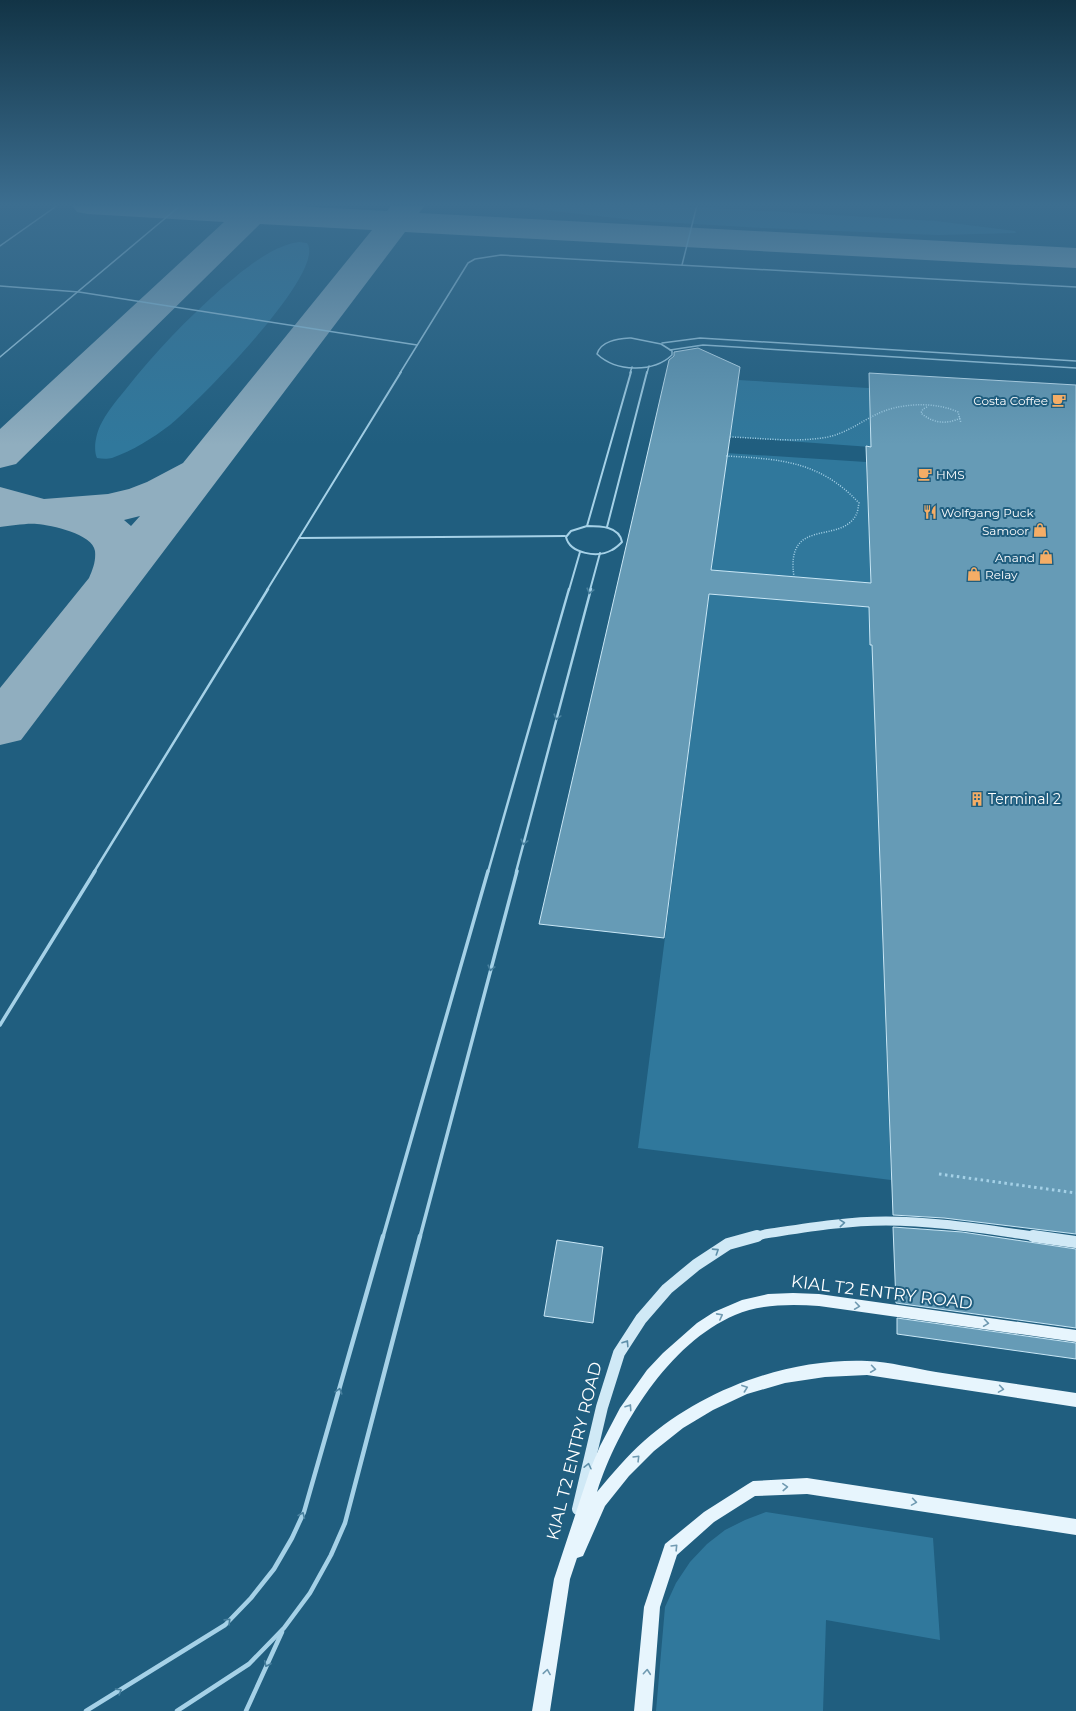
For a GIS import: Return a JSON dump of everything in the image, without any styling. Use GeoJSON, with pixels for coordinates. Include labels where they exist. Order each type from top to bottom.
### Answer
{"type":"FeatureCollection","features":[{"type":"Feature","properties":{"kind":"main road","name":"KIAL T2 ENTRY ROAD"},"geometry":{"type":"LineString","coordinates":[[541,1711],[560,1586],[602,1407],[619,1353],[641,1319],[667,1290],[696,1265],[728,1244],[773,1233],[843,1223],[929,1223],[1076,1242]]}},
{"type":"Feature","properties":{"kind":"main road","name":"KIAL T2 ENTRY ROAD"},"geometry":{"type":"LineString","coordinates":[[560,1586],[605,1450],[624,1414],[644,1385],[667,1359],[692,1336],[719,1316],[743,1306],[768,1300],[793,1298],[819,1300],[1076,1336]]}},
{"type":"Feature","properties":{"kind":"main road","name":"KIAL T2 ENTRY ROAD"},"geometry":{"type":"LineString","coordinates":[[560,1586],[600,1501],[624,1471],[649,1446],[678,1423],[708,1405],[745,1388],[785,1376],[825,1370],[867,1368],[1076,1400]]}},
{"type":"Feature","properties":{"kind":"main road"},"geometry":{"type":"LineString","coordinates":[[643,1711],[652,1607],[671,1550],[709,1517],[753,1489],[807,1486],[1076,1527]]}},
{"type":"Feature","properties":{"kind":"lane"},"geometry":{"type":"LineString","coordinates":[[0,357],[86,285]]}},
{"type":"Feature","properties":{"kind":"lane"},"geometry":{"type":"LineString","coordinates":[[0,1025],[454,285]]}},
{"type":"Feature","properties":{"kind":"lane"},"geometry":{"type":"LineString","coordinates":[[1037,285],[1076,287]]}},
{"type":"Feature","properties":{"kind":"lane"},"geometry":{"type":"LineString","coordinates":[[0,286],[78,292],[417,345]]}},
{"type":"Feature","properties":{"kind":"lane"},"geometry":{"type":"LineString","coordinates":[[662,343],[672,353],[667,360],[649,366],[619,366],[604,361],[597,354],[600,347],[609,342],[623,339],[640,339],[662,343],[700,338],[1076,361]]}},
{"type":"Feature","properties":{"kind":"lane"},"geometry":{"type":"LineString","coordinates":[[670,350],[703,345],[1076,368]]}},
{"type":"Feature","properties":{"kind":"lane"},"geometry":{"type":"LineString","coordinates":[[607,527],[649,366]]}},
{"type":"Feature","properties":{"kind":"lane"},"geometry":{"type":"LineString","coordinates":[[587,526],[632,367]]}},
{"type":"Feature","properties":{"kind":"lane"},"geometry":{"type":"LineString","coordinates":[[299,538],[565,536],[572,530],[587,526],[607,527],[618,533],[622,537],[622,542],[613,550],[600,553],[580,552],[569,547],[565,542],[565,536]]}},
{"type":"Feature","properties":{"kind":"lane"},"geometry":{"type":"LineString","coordinates":[[86,1711],[225,1625],[251,1598],[274,1569],[292,1538],[304,1512],[580,552]]}},
{"type":"Feature","properties":{"kind":"lane"},"geometry":{"type":"LineString","coordinates":[[177,1711],[249,1664],[284,1628],[310,1593],[332,1555],[345,1523],[600,553]]}},
{"type":"Feature","properties":{"kind":"lane"},"geometry":{"type":"LineString","coordinates":[[246,1711],[284,1628]]}},
{"type":"Feature","properties":{"kind":"path"},"geometry":{"type":"LineString","coordinates":[[730,437],[791,440],[824,437],[845,431],[885,411],[913,406],[951,408],[958,412],[961,423]]}},
{"type":"Feature","properties":{"kind":"path"},"geometry":{"type":"LineString","coordinates":[[929,406],[923,409],[921,413],[929,419],[949,422],[960,418]]}},
{"type":"Feature","properties":{"kind":"path"},"geometry":{"type":"LineString","coordinates":[[726,456],[781,460],[816,470],[834,479],[859,503],[858,512],[847,525],[809,537],[799,545],[793,553],[794,577]]}},
{"type":"Feature","properties":{"kind":"path"},"geometry":{"type":"LineString","coordinates":[[939,1174],[1076,1192]]}},
{"type":"Feature","properties":{"kind":"shaded area"},"geometry":{"type":"Polygon","coordinates":[[[226,285],[295,285],[256,337],[184,413],[157,435],[135,448],[109,459],[97,458],[95,450],[96,438],[105,416],[115,402],[172,336],[226,285]]]}},
{"type":"Feature","properties":{"kind":"shaded area"},"geometry":{"type":"Polygon","coordinates":[[[738,380],[998,396],[871,447],[730,437],[738,380]]]}},
{"type":"Feature","properties":{"kind":"shaded area"},"geometry":{"type":"Polygon","coordinates":[[[726,453],[866,462],[871,583],[711,570],[726,453]]]}},
{"type":"Feature","properties":{"kind":"shaded area"},"geometry":{"type":"Polygon","coordinates":[[[709,594],[869,607],[870,645],[931,650],[934,682],[873,676],[891,1180],[638,1148],[709,594]]]}},
{"type":"Feature","properties":{"kind":"shaded area"},"geometry":{"type":"Polygon","coordinates":[[[766,1512],[933,1538],[940,1640],[826,1620],[823,1711],[656,1711],[665,1607],[676,1583],[690,1562],[707,1544],[725,1530],[766,1512]]]}},
{"type":"Feature","properties":{"kind":"building","name":"Terminal 2"},"geometry":{"type":"Polygon","coordinates":[[[698,348],[740,367],[711,570],[871,583],[866,446],[871,447],[869,373],[1076,385],[1076,1234],[944,1218],[893,1215],[872,645],[870,645],[869,607],[709,594],[664,938],[539,924],[669,360],[674,356],[674,352],[698,348]]]}},
{"type":"Feature","properties":{"kind":"building"},"geometry":{"type":"Polygon","coordinates":[[[893,1227],[962,1232],[1076,1249],[1076,1328],[896,1303],[893,1227]]]}},
{"type":"Feature","properties":{"kind":"building"},"geometry":{"type":"Polygon","coordinates":[[[557,1240],[603,1247],[593,1323],[544,1316],[557,1240]]]}},
{"type":"Feature","properties":{"kind":"building"},"geometry":{"type":"Polygon","coordinates":[[[897,1318],[1076,1343],[1076,1359],[897,1334],[897,1318]]]}},
{"type":"Feature","properties":{"kind":"taxiway"},"geometry":{"type":"LineString","coordinates":[[0,454],[177,285]]}},
{"type":"Feature","properties":{"kind":"taxiway"},"geometry":{"type":"LineString","coordinates":[[114,581],[346,285]]}},
{"type":"Feature","properties":{"kind":"taxiway"},"geometry":{"type":"LineString","coordinates":[[114,581],[120,565],[120,550],[115,539],[106,530],[94,523],[64,514],[49,512],[69,512],[108,508],[127,504],[164,493],[182,484],[198,473]]}},
{"type":"Feature","properties":{"kind":"taxiway"},"geometry":{"type":"LineString","coordinates":[[0,501],[12,506],[31,510],[0,512]]}},
{"type":"Feature","properties":{"kind":"taxiway"},"geometry":{"type":"LineString","coordinates":[[0,727],[114,581]]}},
{"type":"Feature","properties":{"kind":"place","name":"Costa Coffee"},"geometry":{"type":"Point","coordinates":[1059,400]}},
{"type":"Feature","properties":{"kind":"place","name":"HMS"},"geometry":{"type":"Point","coordinates":[925,474]}},
{"type":"Feature","properties":{"kind":"place","name":"Wolfgang Puck"},"geometry":{"type":"Point","coordinates":[930,512]}},
{"type":"Feature","properties":{"kind":"place","name":"Samoor"},"geometry":{"type":"Point","coordinates":[1040,530]}},
{"type":"Feature","properties":{"kind":"place","name":"Anand"},"geometry":{"type":"Point","coordinates":[1046,557]}},
{"type":"Feature","properties":{"kind":"place","name":"Relay"},"geometry":{"type":"Point","coordinates":[974,574]}},
{"type":"Feature","properties":{"kind":"place","name":"Terminal 2"},"geometry":{"type":"Point","coordinates":[977,799]}}]}
